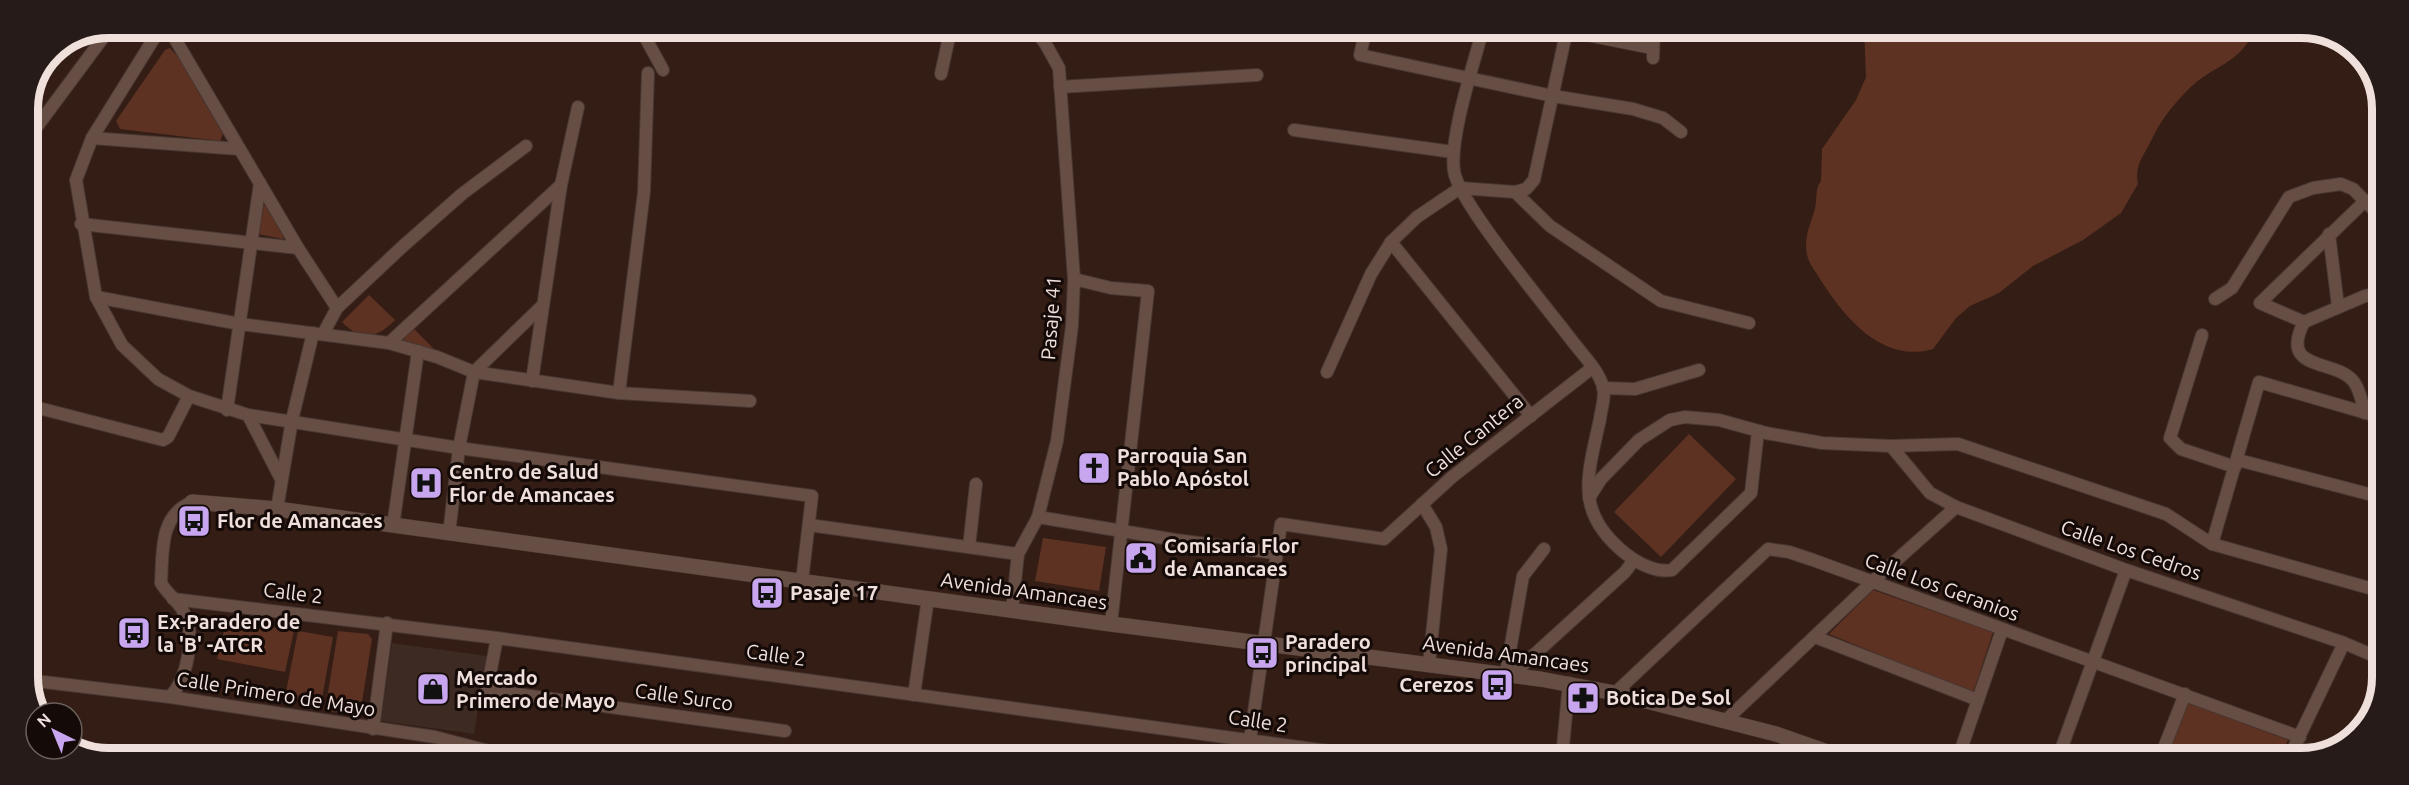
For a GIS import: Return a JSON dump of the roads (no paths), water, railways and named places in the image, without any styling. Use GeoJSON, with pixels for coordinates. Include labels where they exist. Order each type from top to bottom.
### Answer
{"type":"FeatureCollection","features":[{"type":"Feature","properties":{"kind":"street"},"geometry":{"type":"LineString","coordinates":[[38,125],[102,38]]}},
{"type":"Feature","properties":{"kind":"street"},"geometry":{"type":"LineString","coordinates":[[154,38],[92,138],[76,180],[81,224],[96,297],[122,345],[158,379],[189,396],[248,415],[292,420],[459,448],[812,496],[802,581]]}},
{"type":"Feature","properties":{"kind":"street"},"geometry":{"type":"LineString","coordinates":[[174,38],[298,248],[338,308]]}},
{"type":"Feature","properties":{"kind":"street"},"geometry":{"type":"LineString","coordinates":[[646,38],[663,70]]}},
{"type":"Feature","properties":{"kind":"street"},"geometry":{"type":"LineString","coordinates":[[941,74],[949,38]]}},
{"type":"Feature","properties":{"kind":"street","name":"Pasaje 41"},"geometry":{"type":"LineString","coordinates":[[1012,610],[1018,554],[1038,517],[1057,441],[1072,326],[1074,279],[1059,68],[1041,38]]}},
{"type":"Feature","properties":{"kind":"street"},"geometry":{"type":"LineString","coordinates":[[1364,38],[1360,55],[1653,115],[1663,118],[1681,132]]}},
{"type":"Feature","properties":{"kind":"street"},"geometry":{"type":"LineString","coordinates":[[1481,38],[1453,152],[1454,173],[1460,188],[1592,368],[1603,388],[1601,414],[1589,460],[1589,498],[1598,523],[1619,548],[1634,560],[1663,572],[1672,570],[1746,501],[1754,483],[1758,431]]}},
{"type":"Feature","properties":{"kind":"street"},"geometry":{"type":"LineString","coordinates":[[1327,372],[1371,274],[1391,242],[1417,217],[1460,188],[1515,192],[1526,189],[1534,180],[1565,38]]}},
{"type":"Feature","properties":{"kind":"street"},"geometry":{"type":"LineString","coordinates":[[1597,38],[1652,53],[1653,38]]}},
{"type":"Feature","properties":{"kind":"street"},"geometry":{"type":"LineString","coordinates":[[619,393],[644,192],[648,73]]}},
{"type":"Feature","properties":{"kind":"street"},"geometry":{"type":"LineString","coordinates":[[1060,87],[1257,75]]}},
{"type":"Feature","properties":{"kind":"street"},"geometry":{"type":"LineString","coordinates":[[532,381],[561,185],[578,107]]}},
{"type":"Feature","properties":{"kind":"street"},"geometry":{"type":"LineString","coordinates":[[1294,130],[1453,152]]}},
{"type":"Feature","properties":{"kind":"street"},"geometry":{"type":"LineString","coordinates":[[92,138],[239,149]]}},
{"type":"Feature","properties":{"kind":"street"},"geometry":{"type":"LineString","coordinates":[[277,509],[292,420],[318,333],[338,308],[462,194],[526,146]]}},
{"type":"Feature","properties":{"kind":"street"},"geometry":{"type":"LineString","coordinates":[[227,410],[260,183]]}},
{"type":"Feature","properties":{"kind":"street"},"geometry":{"type":"LineString","coordinates":[[2215,299],[2232,288],[2289,197],[2333,184],[2347,186],[2371,207]]}},
{"type":"Feature","properties":{"kind":"street"},"geometry":{"type":"LineString","coordinates":[[389,343],[561,185]]}},
{"type":"Feature","properties":{"kind":"street"},"geometry":{"type":"LineString","coordinates":[[1515,192],[1550,226],[1661,301],[1749,323]]}},
{"type":"Feature","properties":{"kind":"street"},"geometry":{"type":"LineString","coordinates":[[2304,322],[2260,303],[2328,234],[2365,201]]}},
{"type":"Feature","properties":{"kind":"street"},"geometry":{"type":"LineString","coordinates":[[81,224],[298,248]]}},
{"type":"Feature","properties":{"kind":"street"},"geometry":{"type":"LineString","coordinates":[[2328,234],[2338,306]]}},
{"type":"Feature","properties":{"kind":"street"},"geometry":{"type":"LineString","coordinates":[[1391,242],[1531,416]]}},
{"type":"Feature","properties":{"kind":"street"},"geometry":{"type":"LineString","coordinates":[[1074,279],[1111,288],[1148,291],[1111,624]]}},
{"type":"Feature","properties":{"kind":"street"},"geometry":{"type":"LineString","coordinates":[[2365,413],[2353,381],[2304,359],[2299,350],[2300,330],[2304,322],[2338,306],[2371,295]]}},
{"type":"Feature","properties":{"kind":"street"},"geometry":{"type":"LineString","coordinates":[[96,297],[240,324],[389,343],[474,372],[619,393],[750,401]]}},
{"type":"Feature","properties":{"kind":"street"},"geometry":{"type":"LineString","coordinates":[[449,534],[459,448],[474,372],[543,305]]}},
{"type":"Feature","properties":{"kind":"street"},"geometry":{"type":"LineString","coordinates":[[2202,335],[2170,438],[2181,449],[2372,495]]}},
{"type":"Feature","properties":{"kind":"street"},"geometry":{"type":"LineString","coordinates":[[393,526],[418,351]]}},
{"type":"Feature","properties":{"kind":"street","name":"Calle Cantera"},"geometry":{"type":"LineString","coordinates":[[1275,553],[1281,524],[1384,539],[1422,504],[1592,368]]}},
{"type":"Feature","properties":{"kind":"street"},"geometry":{"type":"LineString","coordinates":[[1603,388],[1635,388],[1699,370]]}},
{"type":"Feature","properties":{"kind":"street"},"geometry":{"type":"LineString","coordinates":[[2212,544],[2259,381],[2372,415]]}},
{"type":"Feature","properties":{"kind":"street"},"geometry":{"type":"LineString","coordinates":[[38,408],[163,440],[168,437],[189,396]]}},
{"type":"Feature","properties":{"kind":"street"},"geometry":{"type":"LineString","coordinates":[[248,415],[281,479]]}},
{"type":"Feature","properties":{"kind":"street"},"geometry":{"type":"LineString","coordinates":[[1589,498],[1601,479],[1639,440],[1670,420],[1685,417],[1709,419],[1822,443],[1891,446],[1958,444],[2166,514],[2212,544],[2372,590]]}},
{"type":"Feature","properties":{"kind":"street","name":"Calle Los Cedros"},"geometry":{"type":"LineString","coordinates":[[1891,446],[1930,493],[1956,507],[2126,570],[2344,643],[2372,655]]}},
{"type":"Feature","properties":{"kind":"street"},"geometry":{"type":"LineString","coordinates":[[969,547],[976,484]]}},
{"type":"Feature","properties":{"kind":"street"},"geometry":{"type":"LineString","coordinates":[[170,697],[181,681],[189,635],[188,620],[161,583],[165,533],[179,508],[192,502]]}},
{"type":"Feature","properties":{"kind":"street","name":"Avenida Amancaes"},"geometry":{"type":"LineString","coordinates":[[192,502],[277,509],[1111,624],[1569,683],[1776,734],[1816,748]]}},
{"type":"Feature","properties":{"kind":"street"},"geometry":{"type":"LineString","coordinates":[[1422,504],[1436,526],[1441,549],[1429,664]]}},
{"type":"Feature","properties":{"kind":"street"},"geometry":{"type":"LineString","coordinates":[[1725,721],[1872,582],[1956,507]]}},
{"type":"Feature","properties":{"kind":"street"},"geometry":{"type":"LineString","coordinates":[[1038,517],[1121,529],[1176,540],[1275,553],[1250,740]]}},
{"type":"Feature","properties":{"kind":"street"},"geometry":{"type":"LineString","coordinates":[[809,525],[1018,554]]}},
{"type":"Feature","properties":{"kind":"street"},"geometry":{"type":"LineString","coordinates":[[1509,674],[1523,576],[1544,549]]}},
{"type":"Feature","properties":{"kind":"street","name":"Calle Los Geranios"},"geometry":{"type":"LineString","coordinates":[[1615,693],[1768,549],[1789,552],[2300,736]]}},
{"type":"Feature","properties":{"kind":"street"},"geometry":{"type":"LineString","coordinates":[[1509,674],[1624,572],[1634,560]]}},
{"type":"Feature","properties":{"kind":"street"},"geometry":{"type":"LineString","coordinates":[[2061,748],[2126,570]]}},
{"type":"Feature","properties":{"kind":"street"},"geometry":{"type":"LineString","coordinates":[[914,695],[928,598]]}},
{"type":"Feature","properties":{"kind":"street","name":"Calle 2"},"geometry":{"type":"LineString","coordinates":[[173,599],[387,623],[1307,748]]}},
{"type":"Feature","properties":{"kind":"street"},"geometry":{"type":"LineString","coordinates":[[373,729],[387,623]]}},
{"type":"Feature","properties":{"kind":"street"},"geometry":{"type":"LineString","coordinates":[[1961,748],[2002,630]]}},
{"type":"Feature","properties":{"kind":"street"},"geometry":{"type":"LineString","coordinates":[[1815,637],[1978,700]]}},
{"type":"Feature","properties":{"kind":"street","name":"Calle Surco"},"geometry":{"type":"LineString","coordinates":[[497,638],[487,690],[785,730]]}},
{"type":"Feature","properties":{"kind":"street"},"geometry":{"type":"LineString","coordinates":[[2294,748],[2344,643]]}},
{"type":"Feature","properties":{"kind":"street","name":"Calle Primero de Mayo"},"geometry":{"type":"LineString","coordinates":[[38,681],[170,697],[435,737],[477,748]]}},
{"type":"Feature","properties":{"kind":"street"},"geometry":{"type":"LineString","coordinates":[[1563,748],[1569,683]]}},
{"type":"Feature","properties":{"kind":"street"},"geometry":{"type":"LineString","coordinates":[[2164,748],[2185,694]]}},
{"type":"Feature","properties":{"kind":"place","name":"Parroquia San Pablo Apóstol"},"geometry":{"type":"Point","coordinates":[1094,468]}},
{"type":"Feature","properties":{"kind":"place","name":"Centro de Salud Flor de Amancaes"},"geometry":{"type":"Point","coordinates":[426,483]}},
{"type":"Feature","properties":{"kind":"place","name":"Flor de Amancaes"},"geometry":{"type":"Point","coordinates":[194,521]}},
{"type":"Feature","properties":{"kind":"place","name":"Comisaría Flor de Amancaes"},"geometry":{"type":"Point","coordinates":[1141,558]}},
{"type":"Feature","properties":{"kind":"place","name":"Pasaje 17"},"geometry":{"type":"Point","coordinates":[767,593]}},
{"type":"Feature","properties":{"kind":"place","name":"Ex-Paradero de la 'B' -ATCR"},"geometry":{"type":"Point","coordinates":[134,633]}},
{"type":"Feature","properties":{"kind":"place","name":"Paradero principal"},"geometry":{"type":"Point","coordinates":[1262,653]}},
{"type":"Feature","properties":{"kind":"place","name":"Cerezos"},"geometry":{"type":"Point","coordinates":[1497,685]}},
{"type":"Feature","properties":{"kind":"place","name":"Mercado Primero de Mayo"},"geometry":{"type":"Point","coordinates":[433,689]}},
{"type":"Feature","properties":{"kind":"place","name":"Botica De Sol"},"geometry":{"type":"Point","coordinates":[1583,698]}}]}
